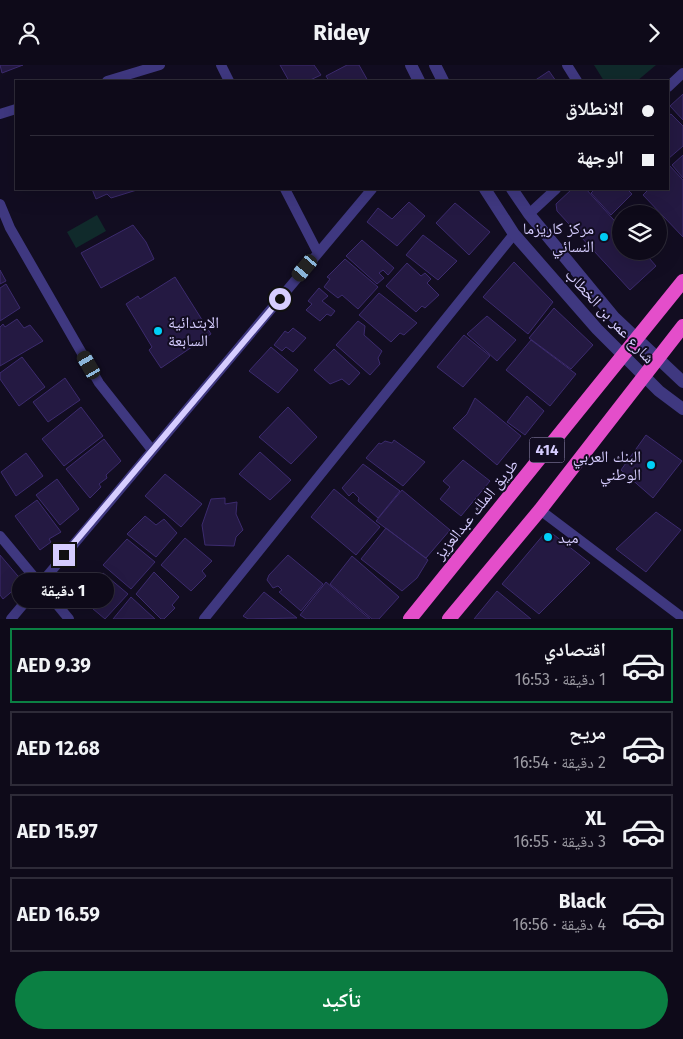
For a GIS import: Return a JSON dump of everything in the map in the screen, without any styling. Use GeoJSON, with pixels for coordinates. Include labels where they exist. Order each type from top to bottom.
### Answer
{"type":"FeatureCollection","features":[{"type":"Feature","properties":{"kind":"highway","name":"طريق الملك عبدالعزيز"},"geometry":{"type":"LineString","coordinates":[[410,619],[683,281]]}},
{"type":"Feature","properties":{"kind":"highway","name":"414"},"geometry":{"type":"LineString","coordinates":[[449,619],[540,510],[683,326]]}},
{"type":"Feature","properties":{"kind":"street"},"geometry":{"type":"LineString","coordinates":[[110,80],[160,65]]}},
{"type":"Feature","properties":{"kind":"street"},"geometry":{"type":"LineString","coordinates":[[221,65],[228,80]]}},
{"type":"Feature","properties":{"kind":"street"},"geometry":{"type":"LineString","coordinates":[[411,65],[418,80]]}},
{"type":"Feature","properties":{"kind":"street"},"geometry":{"type":"LineString","coordinates":[[435,65],[442,80]]}},
{"type":"Feature","properties":{"kind":"street"},"geometry":{"type":"LineString","coordinates":[[567,65],[576,80]]}},
{"type":"Feature","properties":{"kind":"street"},"geometry":{"type":"LineString","coordinates":[[669,86],[683,73]]}},
{"type":"Feature","properties":{"kind":"street"},"geometry":{"type":"LineString","coordinates":[[0,114],[15,109]]}},
{"type":"Feature","properties":{"kind":"street"},"geometry":{"type":"LineString","coordinates":[[286,190],[318,253]]}},
{"type":"Feature","properties":{"kind":"street"},"geometry":{"type":"LineString","coordinates":[[11,619],[371,190]]}},
{"type":"Feature","properties":{"kind":"street","name":"شارع عمر بن الخطاب"},"geometry":{"type":"LineString","coordinates":[[486,190],[514,234],[623,355],[644,376],[683,409]]}},
{"type":"Feature","properties":{"kind":"street","name":"شارع عمر بن الخطاب"},"geometry":{"type":"LineString","coordinates":[[513,190],[529,214],[614,317],[683,382]]}},
{"type":"Feature","properties":{"kind":"street"},"geometry":{"type":"LineString","coordinates":[[529,214],[555,190]]}},
{"type":"Feature","properties":{"kind":"street"},"geometry":{"type":"LineString","coordinates":[[0,204],[10,228],[99,383],[152,450]]}},
{"type":"Feature","properties":{"kind":"street"},"geometry":{"type":"LineString","coordinates":[[204,619],[514,234]]}},
{"type":"Feature","properties":{"kind":"street"},"geometry":{"type":"LineString","coordinates":[[540,510],[683,619]]}},
{"type":"Feature","properties":{"kind":"street"},"geometry":{"type":"LineString","coordinates":[[0,536],[69,619]]}},
{"type":"Feature","properties":{"kind":"green space"},"geometry":{"type":"Polygon","coordinates":[[[594,65],[656,65],[638,80],[603,80],[594,65]]]}},
{"type":"Feature","properties":{"kind":"green space"},"geometry":{"type":"Polygon","coordinates":[[[97,215],[106,231],[76,248],[67,232],[97,215]]]}},
{"type":"Feature","properties":{"kind":"building"},"geometry":{"type":"Polygon","coordinates":[[[0,65],[23,65],[2,73],[0,65]]]}},
{"type":"Feature","properties":{"kind":"building"},"geometry":{"type":"Polygon","coordinates":[[[280,65],[314,65],[321,75],[310,80],[288,80],[280,65]]]}},
{"type":"Feature","properties":{"kind":"building"},"geometry":{"type":"Polygon","coordinates":[[[347,65],[359,65],[367,80],[328,80],[326,76],[347,65]]]}},
{"type":"Feature","properties":{"kind":"building"},"geometry":{"type":"Polygon","coordinates":[[[549,71],[555,80],[536,80],[549,71]]]}},
{"type":"Feature","properties":{"kind":"building"},"geometry":{"type":"Polygon","coordinates":[[[683,94],[683,120],[670,106],[683,94]]]}},
{"type":"Feature","properties":{"kind":"building"},"geometry":{"type":"Polygon","coordinates":[[[671,114],[683,126],[683,146],[669,158],[669,115],[671,114]]]}},
{"type":"Feature","properties":{"kind":"building"},"geometry":{"type":"Polygon","coordinates":[[[683,155],[683,178],[672,165],[683,155]]]}},
{"type":"Feature","properties":{"kind":"building"},"geometry":{"type":"Polygon","coordinates":[[[669,165],[683,180],[683,237],[667,220],[667,205],[653,205],[643,195],[648,190],[669,190],[669,165]]]}},
{"type":"Feature","properties":{"kind":"building"},"geometry":{"type":"Polygon","coordinates":[[[92,190],[137,190],[111,198],[107,194],[96,199],[92,190]]]}},
{"type":"Feature","properties":{"kind":"building"},"geometry":{"type":"Polygon","coordinates":[[[571,190],[587,190],[612,218],[612,260],[651,260],[656,266],[630,290],[557,211],[556,204],[571,190]]]}},
{"type":"Feature","properties":{"kind":"building"},"geometry":{"type":"Polygon","coordinates":[[[594,190],[628,190],[632,194],[621,205],[612,205],[611,215],[591,193],[594,190]]]}},
{"type":"Feature","properties":{"kind":"building"},"geometry":{"type":"Polygon","coordinates":[[[409,202],[425,216],[397,246],[367,222],[378,208],[392,219],[409,202]]]}},
{"type":"Feature","properties":{"kind":"building"},"geometry":{"type":"Polygon","coordinates":[[[455,203],[490,232],[469,255],[436,223],[455,203]]]}},
{"type":"Feature","properties":{"kind":"building"},"geometry":{"type":"Polygon","coordinates":[[[133,225],[146,242],[154,259],[101,288],[81,253],[133,225]]]}},
{"type":"Feature","properties":{"kind":"building"},"geometry":{"type":"Polygon","coordinates":[[[423,235],[457,261],[438,280],[406,255],[423,235]]]}},
{"type":"Feature","properties":{"kind":"building"},"geometry":{"type":"Polygon","coordinates":[[[362,240],[394,268],[388,275],[383,270],[379,273],[384,278],[377,284],[346,256],[362,240]]]}},
{"type":"Feature","properties":{"kind":"building"},"geometry":{"type":"Polygon","coordinates":[[[345,259],[378,287],[358,309],[342,295],[338,298],[324,287],[330,279],[327,277],[345,259]]]}},
{"type":"Feature","properties":{"kind":"building"},"geometry":{"type":"Polygon","coordinates":[[[514,262],[553,302],[528,334],[483,297],[514,262]]]}},
{"type":"Feature","properties":{"kind":"building"},"geometry":{"type":"Polygon","coordinates":[[[407,263],[421,276],[425,273],[431,279],[427,283],[439,295],[425,308],[422,306],[416,312],[386,286],[407,263]]]}},
{"type":"Feature","properties":{"kind":"building"},"geometry":{"type":"Polygon","coordinates":[[[0,270],[6,281],[0,284],[0,270]]]}},
{"type":"Feature","properties":{"kind":"building"},"geometry":{"type":"Polygon","coordinates":[[[175,277],[211,334],[161,368],[149,350],[152,347],[126,304],[138,296],[140,299],[175,277]]]}},
{"type":"Feature","properties":{"kind":"building"},"geometry":{"type":"Polygon","coordinates":[[[6,284],[20,308],[0,321],[0,288],[6,284]]]}},
{"type":"Feature","properties":{"kind":"building"},"geometry":{"type":"Polygon","coordinates":[[[319,288],[328,296],[322,301],[335,311],[331,316],[327,314],[320,321],[306,310],[312,304],[308,301],[319,288]]]}},
{"type":"Feature","properties":{"kind":"building"},"geometry":{"type":"Polygon","coordinates":[[[379,293],[417,323],[404,335],[400,333],[391,342],[359,315],[379,293]]]}},
{"type":"Feature","properties":{"kind":"building"},"geometry":{"type":"Polygon","coordinates":[[[554,308],[593,345],[571,369],[529,338],[554,308]]]}},
{"type":"Feature","properties":{"kind":"building"},"geometry":{"type":"Polygon","coordinates":[[[487,316],[516,340],[497,361],[467,334],[487,316]]]}},
{"type":"Feature","properties":{"kind":"building"},"geometry":{"type":"Polygon","coordinates":[[[17,319],[24,328],[30,325],[43,341],[0,366],[0,327],[3,324],[5,327],[17,319]]]}},
{"type":"Feature","properties":{"kind":"building"},"geometry":{"type":"Polygon","coordinates":[[[358,321],[365,326],[364,335],[382,351],[378,358],[380,364],[370,375],[336,345],[358,321]]]}},
{"type":"Feature","properties":{"kind":"building"},"geometry":{"type":"Polygon","coordinates":[[[293,328],[306,338],[293,352],[286,347],[282,351],[274,345],[285,331],[288,333],[293,328]]]}},
{"type":"Feature","properties":{"kind":"building"},"geometry":{"type":"Polygon","coordinates":[[[464,335],[490,356],[463,387],[437,367],[464,335]]]}},
{"type":"Feature","properties":{"kind":"building"},"geometry":{"type":"Polygon","coordinates":[[[531,340],[576,374],[550,406],[506,370],[531,340]]]}},
{"type":"Feature","properties":{"kind":"building"},"geometry":{"type":"Polygon","coordinates":[[[271,347],[298,370],[278,393],[249,371],[271,347]]]}},
{"type":"Feature","properties":{"kind":"building"},"geometry":{"type":"Polygon","coordinates":[[[334,349],[360,373],[349,385],[342,379],[330,384],[314,370],[334,349]]]}},
{"type":"Feature","properties":{"kind":"building"},"geometry":{"type":"Polygon","coordinates":[[[22,357],[45,387],[19,406],[0,379],[0,373],[22,357]]]}},
{"type":"Feature","properties":{"kind":"building"},"geometry":{"type":"Polygon","coordinates":[[[65,378],[80,400],[48,422],[33,402],[65,378]]]}},
{"type":"Feature","properties":{"kind":"building"},"geometry":{"type":"Polygon","coordinates":[[[527,396],[544,411],[525,435],[507,422],[527,396]]]}},
{"type":"Feature","properties":{"kind":"building"},"geometry":{"type":"Polygon","coordinates":[[[475,398],[521,436],[497,465],[453,428],[467,414],[475,398]]]}},
{"type":"Feature","properties":{"kind":"building"},"geometry":{"type":"Polygon","coordinates":[[[81,407],[103,436],[64,466],[42,439],[81,407]]]}},
{"type":"Feature","properties":{"kind":"building"},"geometry":{"type":"Polygon","coordinates":[[[288,407],[317,437],[291,464],[259,437],[288,407]]]}},
{"type":"Feature","properties":{"kind":"building","name":"البنك العربي الوطني"},"geometry":{"type":"Polygon","coordinates":[[[646,435],[682,461],[653,498],[621,470],[646,435]]]}},
{"type":"Feature","properties":{"kind":"building"},"geometry":{"type":"Polygon","coordinates":[[[104,439],[121,461],[106,475],[107,478],[99,484],[101,487],[90,498],[66,469],[104,439]]]}},
{"type":"Feature","properties":{"kind":"building"},"geometry":{"type":"Polygon","coordinates":[[[394,440],[425,462],[403,486],[366,458],[379,443],[381,444],[385,441],[392,443],[394,440]]]}},
{"type":"Feature","properties":{"kind":"building"},"geometry":{"type":"Polygon","coordinates":[[[260,452],[291,480],[270,500],[239,474],[260,452]]]}},
{"type":"Feature","properties":{"kind":"building"},"geometry":{"type":"Polygon","coordinates":[[[26,453],[43,476],[16,496],[1,472],[26,453]]]}},
{"type":"Feature","properties":{"kind":"building"},"geometry":{"type":"Polygon","coordinates":[[[463,460],[490,481],[461,516],[440,499],[450,487],[443,481],[463,460]]]}},
{"type":"Feature","properties":{"kind":"building"},"geometry":{"type":"Polygon","coordinates":[[[363,464],[400,491],[378,518],[358,501],[359,498],[353,492],[349,496],[342,488],[363,464]]]}},
{"type":"Feature","properties":{"kind":"building"},"geometry":{"type":"Polygon","coordinates":[[[165,474],[202,504],[181,527],[145,496],[165,474]]]}},
{"type":"Feature","properties":{"kind":"building"},"geometry":{"type":"Polygon","coordinates":[[[57,479],[79,509],[60,525],[36,495],[57,479]]]}},
{"type":"Feature","properties":{"kind":"building"},"geometry":{"type":"Polygon","coordinates":[[[334,489],[380,527],[356,555],[311,517],[334,489]]]}},
{"type":"Feature","properties":{"kind":"building"},"geometry":{"type":"Polygon","coordinates":[[[402,490],[450,530],[426,558],[376,521],[402,490]]]}},
{"type":"Feature","properties":{"kind":"building"},"geometry":{"type":"Polygon","coordinates":[[[225,498],[225,504],[237,502],[236,514],[243,530],[236,537],[234,546],[205,545],[202,525],[211,499],[225,498]]]}},
{"type":"Feature","properties":{"kind":"building"},"geometry":{"type":"Polygon","coordinates":[[[37,500],[61,532],[49,539],[51,542],[40,550],[15,516],[37,500]]]}},
{"type":"Feature","properties":{"kind":"building"},"geometry":{"type":"Polygon","coordinates":[[[656,512],[681,530],[646,572],[616,549],[656,512]]]}},
{"type":"Feature","properties":{"kind":"building"},"geometry":{"type":"Polygon","coordinates":[[[145,516],[156,525],[164,519],[177,533],[156,557],[127,534],[145,516]]]}},
{"type":"Feature","properties":{"kind":"building"},"geometry":{"type":"Polygon","coordinates":[[[386,528],[428,560],[417,578],[402,591],[361,559],[386,528]]]}},
{"type":"Feature","properties":{"kind":"building"},"geometry":{"type":"Polygon","coordinates":[[[549,531],[590,563],[539,614],[502,584],[544,534],[549,531]]]}},
{"type":"Feature","properties":{"kind":"building"},"geometry":{"type":"Polygon","coordinates":[[[185,538],[212,561],[202,571],[206,576],[191,591],[161,565],[185,538]]]}},
{"type":"Feature","properties":{"kind":"building"},"geometry":{"type":"Polygon","coordinates":[[[127,539],[155,562],[131,589],[103,565],[127,539]]]}},
{"type":"Feature","properties":{"kind":"building"},"geometry":{"type":"Polygon","coordinates":[[[0,555],[23,582],[3,599],[0,595],[0,555]]]}},
{"type":"Feature","properties":{"kind":"building"},"geometry":{"type":"Polygon","coordinates":[[[288,555],[323,584],[301,611],[279,592],[282,590],[278,586],[273,588],[267,580],[269,575],[288,555]]]}},
{"type":"Feature","properties":{"kind":"building"},"geometry":{"type":"Polygon","coordinates":[[[352,556],[399,597],[379,619],[372,619],[330,584],[352,556]]]}},
{"type":"Feature","properties":{"kind":"building"},"geometry":{"type":"Polygon","coordinates":[[[154,572],[179,597],[172,605],[175,608],[164,619],[161,619],[136,594],[154,572]]]}},
{"type":"Feature","properties":{"kind":"building"},"geometry":{"type":"Polygon","coordinates":[[[103,573],[128,594],[105,619],[80,598],[91,588],[87,583],[91,579],[95,582],[103,573]]]}},
{"type":"Feature","properties":{"kind":"building"},"geometry":{"type":"Polygon","coordinates":[[[326,582],[370,619],[306,619],[300,615],[326,582]]]}},
{"type":"Feature","properties":{"kind":"building"},"geometry":{"type":"Polygon","coordinates":[[[497,591],[531,619],[474,619],[497,591]]]}},
{"type":"Feature","properties":{"kind":"building"},"geometry":{"type":"Polygon","coordinates":[[[264,592],[297,618],[248,619],[243,616],[264,592]]]}},
{"type":"Feature","properties":{"kind":"building"},"geometry":{"type":"Polygon","coordinates":[[[131,597],[155,619],[113,619],[131,597]]]}},
{"type":"Feature","properties":{"kind":"place","name":"مركز كاريزما النسائي"},"geometry":{"type":"Point","coordinates":[604,237]}},
{"type":"Feature","properties":{"kind":"place","name":"الابتدائية السابعة"},"geometry":{"type":"Point","coordinates":[158,331]}},
{"type":"Feature","properties":{"kind":"place","name":"البنك العربي الوطني"},"geometry":{"type":"Point","coordinates":[651,465]}},
{"type":"Feature","properties":{"kind":"place","name":"ميد"},"geometry":{"type":"Point","coordinates":[548,537]}},
{"type":"Feature","properties":{"kind":"route"},"geometry":{"type":"LineString","coordinates":[[64,555],[280,299]]}}]}
